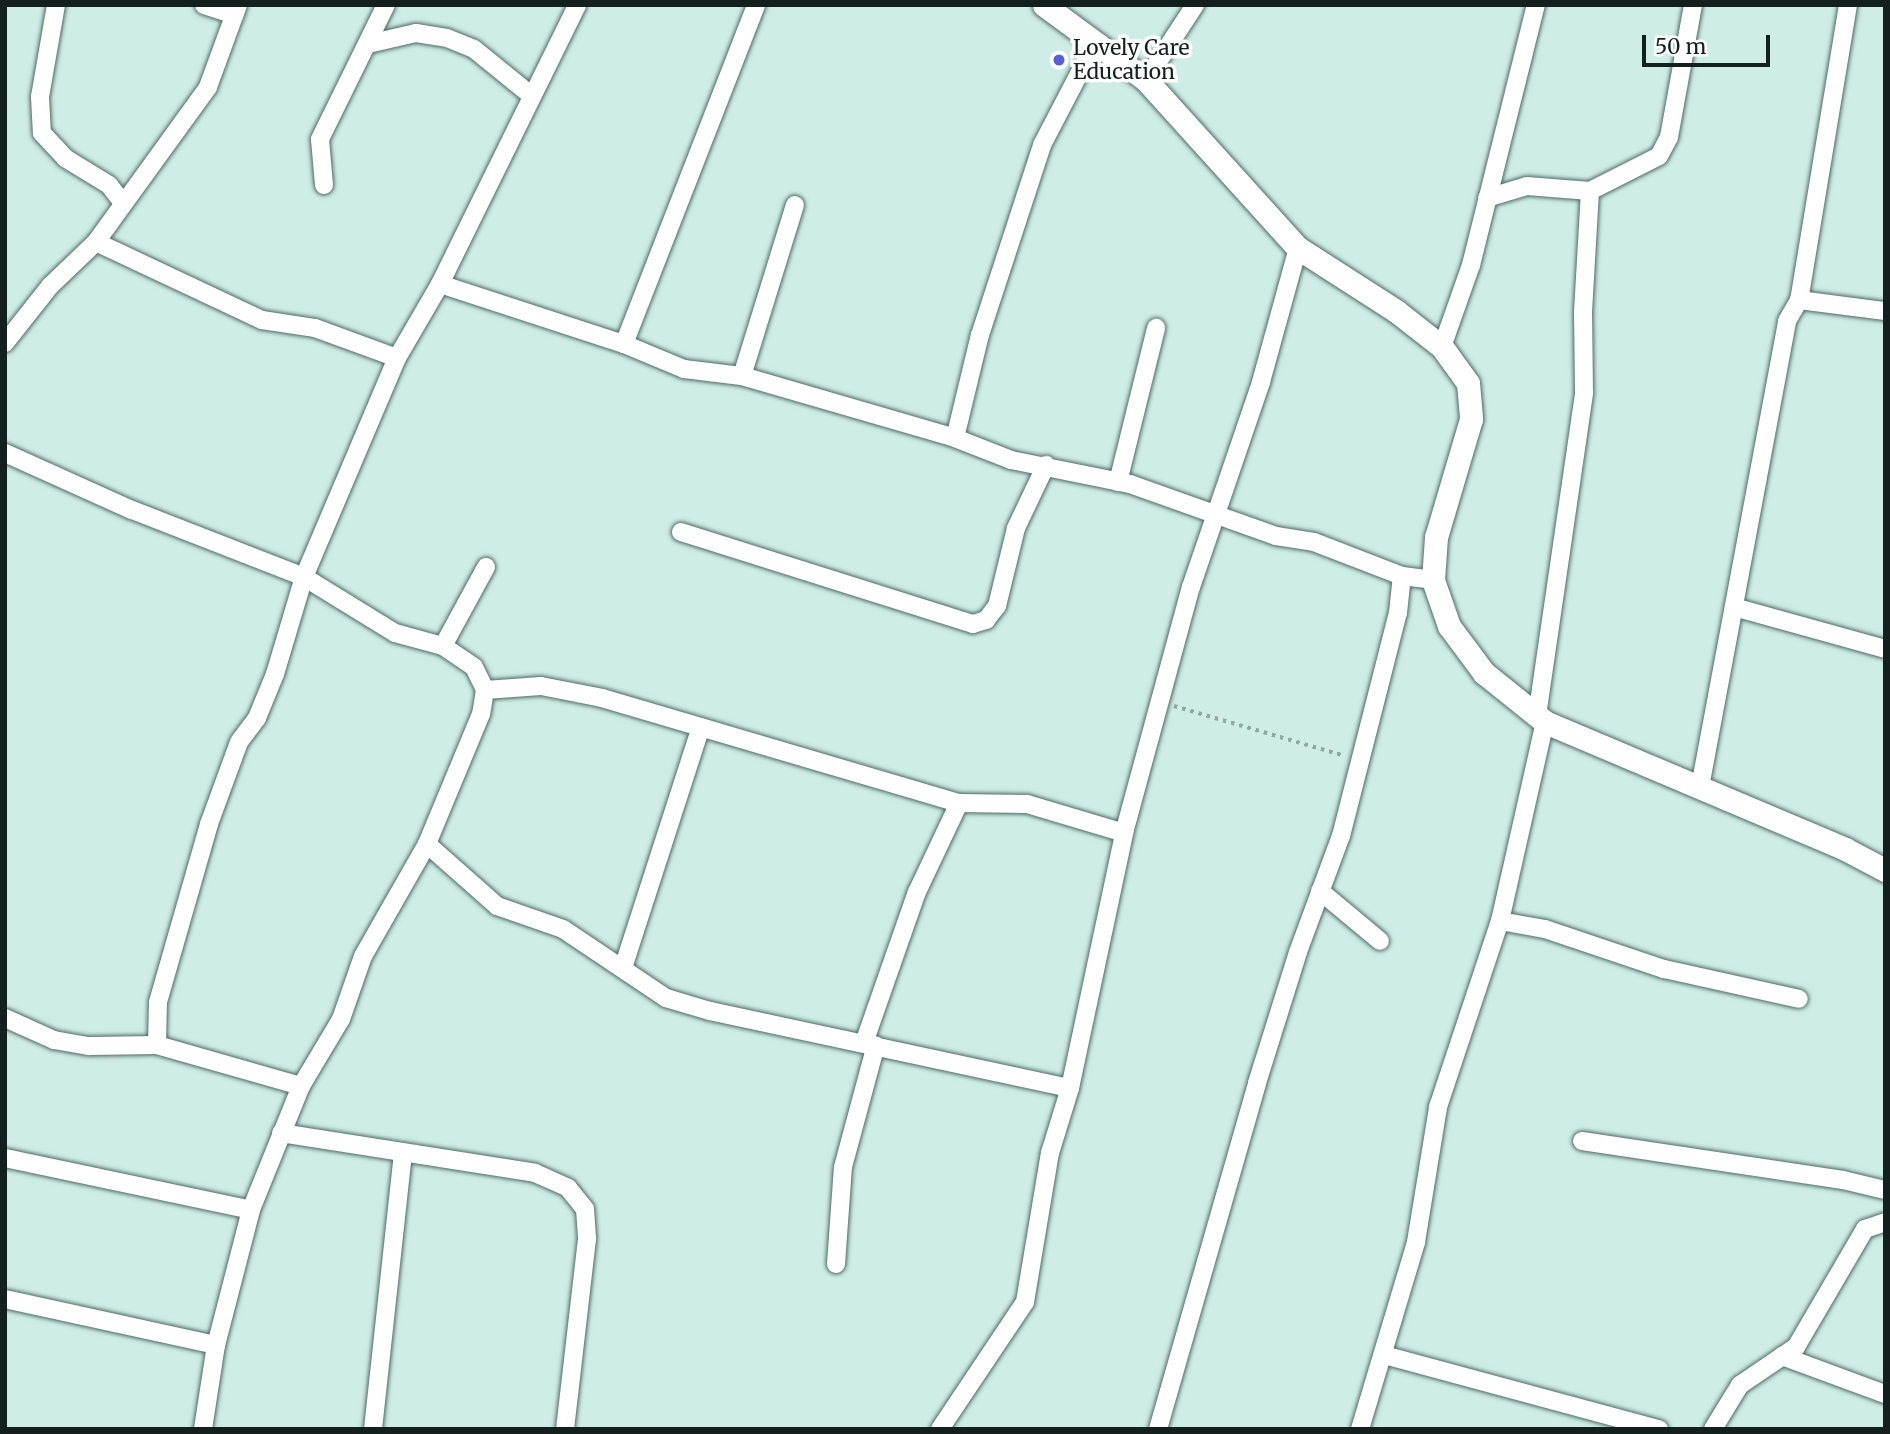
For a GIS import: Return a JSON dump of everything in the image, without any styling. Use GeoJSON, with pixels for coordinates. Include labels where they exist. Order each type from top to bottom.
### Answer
{"type":"FeatureCollection","features":[{"type":"Feature","properties":{"kind":"street"},"geometry":{"type":"LineString","coordinates":[[56,5],[40,97],[42,133],[65,158],[109,185],[123,203]]}},
{"type":"Feature","properties":{"kind":"street"},"geometry":{"type":"LineString","coordinates":[[5,343],[50,286],[96,242],[208,87],[236,10],[204,5]]}},
{"type":"Feature","properties":{"kind":"street"},"geometry":{"type":"LineString","coordinates":[[324,185],[320,139],[386,5]]}},
{"type":"Feature","properties":{"kind":"street"},"geometry":{"type":"LineString","coordinates":[[157,1045],[158,1002],[213,813],[239,742],[257,718],[275,674],[304,578],[397,358],[440,284],[577,5]]}},
{"type":"Feature","properties":{"kind":"street"},"geometry":{"type":"LineString","coordinates":[[624,344],[756,5]]}},
{"type":"Feature","properties":{"kind":"street"},"geometry":{"type":"LineString","coordinates":[[1044,5],[1146,80],[1298,248],[1396,311],[1442,347],[1468,383],[1471,419],[1436,537],[1433,580],[1449,626],[1467,655],[1507,696],[1541,719],[1885,870]]}},
{"type":"Feature","properties":{"kind":"street"},"geometry":{"type":"LineString","coordinates":[[1146,80],[1195,5]]}},
{"type":"Feature","properties":{"kind":"street"},"geometry":{"type":"LineString","coordinates":[[1442,347],[1471,265],[1536,5]]}},
{"type":"Feature","properties":{"kind":"street"},"geometry":{"type":"LineString","coordinates":[[1487,198],[1527,186],[1590,191],[1659,156],[1668,137],[1693,5]]}},
{"type":"Feature","properties":{"kind":"street"},"geometry":{"type":"LineString","coordinates":[[1700,787],[1787,321],[1799,300],[1849,5]]}},
{"type":"Feature","properties":{"kind":"street"},"geometry":{"type":"LineString","coordinates":[[368,44],[416,33],[447,38],[474,49],[531,96]]}},
{"type":"Feature","properties":{"kind":"street"},"geometry":{"type":"LineString","coordinates":[[955,438],[980,335],[1042,145],[1095,43]]}},
{"type":"Feature","properties":{"kind":"street"},"geometry":{"type":"LineString","coordinates":[[1360,1429],[1416,1242],[1438,1107],[1500,921],[1541,719],[1584,392],[1583,312],[1590,191]]}},
{"type":"Feature","properties":{"kind":"street"},"geometry":{"type":"LineString","coordinates":[[742,376],[795,205]]}},
{"type":"Feature","properties":{"kind":"street"},"geometry":{"type":"LineString","coordinates":[[96,242],[262,320],[315,328],[397,358]]}},
{"type":"Feature","properties":{"kind":"street"},"geometry":{"type":"LineString","coordinates":[[940,1429],[1025,1302],[1050,1153],[1070,1088],[1124,833],[1214,516],[1261,382],[1298,248]]}},
{"type":"Feature","properties":{"kind":"street"},"geometry":{"type":"LineString","coordinates":[[440,284],[624,344],[684,369],[742,376],[955,438],[1012,460],[1118,482],[1214,516],[1314,542],[1402,576],[1433,580]]}},
{"type":"Feature","properties":{"kind":"street"},"geometry":{"type":"LineString","coordinates":[[1799,300],[1885,311]]}},
{"type":"Feature","properties":{"kind":"street"},"geometry":{"type":"LineString","coordinates":[[1118,482],[1156,328]]}},
{"type":"Feature","properties":{"kind":"street"},"geometry":{"type":"LineString","coordinates":[[5,453],[304,578],[395,633],[443,646],[474,667],[485,690],[481,714],[427,844],[363,956],[341,1019],[301,1086],[251,1210],[216,1345],[203,1429]]}},
{"type":"Feature","properties":{"kind":"street"},"geometry":{"type":"LineString","coordinates":[[681,532],[973,624],[986,620],[997,606],[1016,528],[1046,465]]}},
{"type":"Feature","properties":{"kind":"street"},"geometry":{"type":"LineString","coordinates":[[443,646],[486,567]]}},
{"type":"Feature","properties":{"kind":"street"},"geometry":{"type":"LineString","coordinates":[[1158,1429],[1257,1083],[1320,891],[1341,836],[1398,613],[1402,576]]}},
{"type":"Feature","properties":{"kind":"street"},"geometry":{"type":"LineString","coordinates":[[1734,607],[1885,649]]}},
{"type":"Feature","properties":{"kind":"street"},"geometry":{"type":"LineString","coordinates":[[485,690],[541,686],[602,698],[959,803],[1027,804],[1124,833]]}},
{"type":"Feature","properties":{"kind":"street"},"geometry":{"type":"LineString","coordinates":[[623,968],[701,727]]}},
{"type":"Feature","properties":{"kind":"street"},"geometry":{"type":"LineString","coordinates":[[836,1264],[843,1167],[870,1044],[917,892],[959,803]]}},
{"type":"Feature","properties":{"kind":"street"},"geometry":{"type":"LineString","coordinates":[[427,844],[496,906],[563,929],[666,998],[1070,1088]]}},
{"type":"Feature","properties":{"kind":"street"},"geometry":{"type":"LineString","coordinates":[[1320,891],[1380,941]]}},
{"type":"Feature","properties":{"kind":"street"},"geometry":{"type":"LineString","coordinates":[[1500,921],[1545,929],[1664,969],[1799,999]]}},
{"type":"Feature","properties":{"kind":"street"},"geometry":{"type":"LineString","coordinates":[[5,1018],[54,1040],[89,1045],[157,1045],[301,1086]]}},
{"type":"Feature","properties":{"kind":"street"},"geometry":{"type":"LineString","coordinates":[[281,1133],[535,1172],[568,1188],[585,1209],[587,1239],[565,1429]]}},
{"type":"Feature","properties":{"kind":"street"},"geometry":{"type":"LineString","coordinates":[[1582,1141],[1843,1180],[1885,1190]]}},
{"type":"Feature","properties":{"kind":"street"},"geometry":{"type":"LineString","coordinates":[[373,1429],[403,1153]]}},
{"type":"Feature","properties":{"kind":"street"},"geometry":{"type":"LineString","coordinates":[[5,1158],[251,1210]]}},
{"type":"Feature","properties":{"kind":"street"},"geometry":{"type":"LineString","coordinates":[[1713,1429],[1740,1385],[1782,1356],[1806,1333],[1865,1229],[1885,1222]]}},
{"type":"Feature","properties":{"kind":"street"},"geometry":{"type":"LineString","coordinates":[[5,1300],[216,1345]]}},
{"type":"Feature","properties":{"kind":"street"},"geometry":{"type":"LineString","coordinates":[[1384,1355],[1658,1429]]}},
{"type":"Feature","properties":{"kind":"street"},"geometry":{"type":"LineString","coordinates":[[1782,1356],[1885,1394]]}},
{"type":"Feature","properties":{"kind":"path"},"geometry":{"type":"LineString","coordinates":[[1162,702],[1360,761]]}},
{"type":"Feature","properties":{"kind":"place","name":"Lovely Care Education"},"geometry":{"type":"Point","coordinates":[1059,60]}}]}
